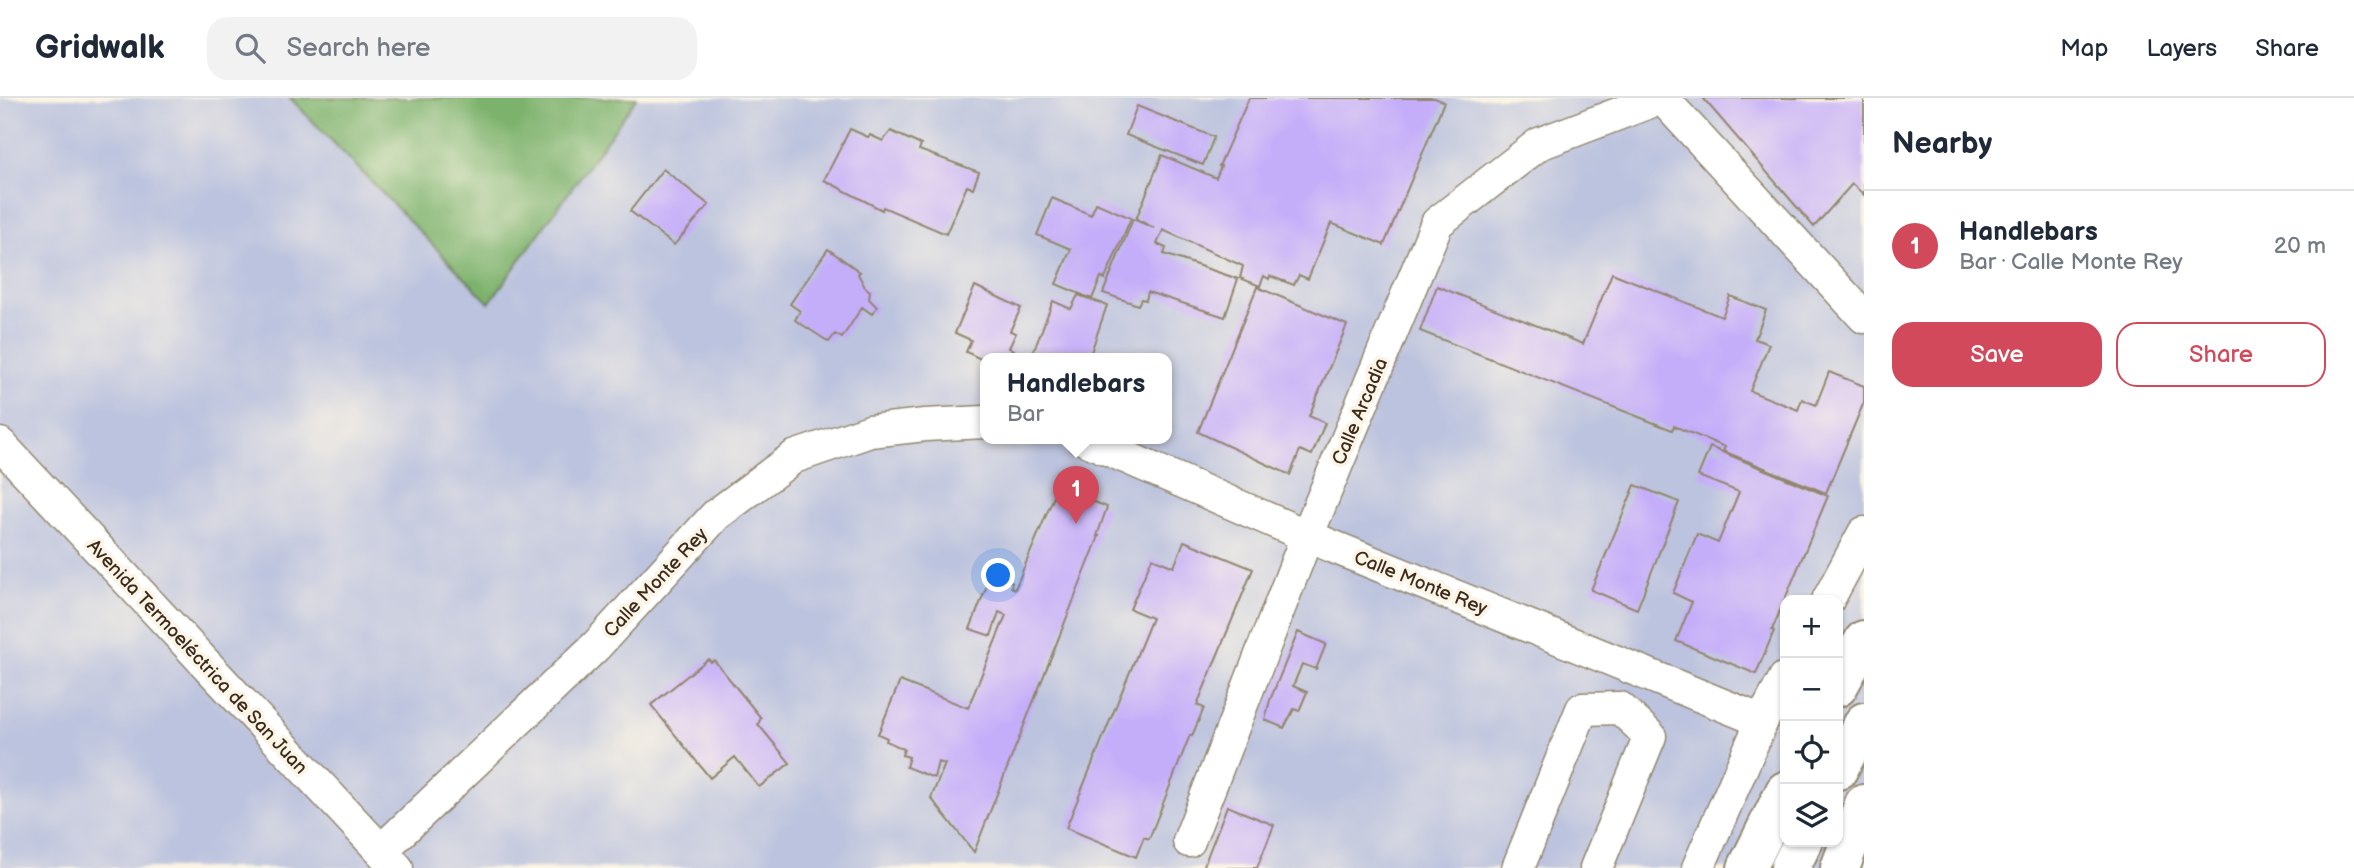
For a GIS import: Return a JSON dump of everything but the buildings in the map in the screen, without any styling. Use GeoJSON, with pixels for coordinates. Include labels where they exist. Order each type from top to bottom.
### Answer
{"type":"FeatureCollection","features":[{"type":"Feature","properties":{"kind":"highway"},"geometry":{"type":"LineString","coordinates":[[1843,678],[1864,640]]}},
{"type":"Feature","properties":{"kind":"highway"},"geometry":{"type":"LineString","coordinates":[[1843,761],[1864,722]]}},
{"type":"Feature","properties":{"kind":"highway"},"geometry":{"type":"LineString","coordinates":[[1748,868],[1780,801]]}},
{"type":"Feature","properties":{"kind":"highway"},"geometry":{"type":"LineString","coordinates":[[1840,868],[1864,804]]}},
{"type":"Feature","properties":{"kind":"highway"},"geometry":{"type":"LineString","coordinates":[[1790,868],[1800,847]]}},
{"type":"Feature","properties":{"kind":"street","name":"Calle Arcadia"},"geometry":{"type":"LineString","coordinates":[[1189,841],[1307,536],[1437,223],[1539,144],[1661,98],[1864,317]]}},
{"type":"Feature","properties":{"kind":"street","name":"Calle Monte Rey"},"geometry":{"type":"LineString","coordinates":[[389,860],[596,646],[716,515],[794,457],[870,431],[980,422]]}},
{"type":"Feature","properties":{"kind":"street","name":"Avenida Termoeléctrica de San Juan"},"geometry":{"type":"LineString","coordinates":[[0,444],[389,860]]}},
{"type":"Feature","properties":{"kind":"street","name":"Calle Monte Rey"},"geometry":{"type":"LineString","coordinates":[[1096,444],[1307,536],[1762,721]]}},
{"type":"Feature","properties":{"kind":"street"},"geometry":{"type":"LineString","coordinates":[[1831,595],[1864,533]]}},
{"type":"Feature","properties":{"kind":"street"},"geometry":{"type":"LineString","coordinates":[[1620,708],[1635,670]]}},
{"type":"Feature","properties":{"kind":"street"},"geometry":{"type":"LineString","coordinates":[[1698,868],[1762,721],[1780,687]]}},
{"type":"Feature","properties":{"kind":"street"},"geometry":{"type":"LineString","coordinates":[[1518,868],[1582,709],[1620,708],[1650,736],[1596,868]]}},
{"type":"Feature","properties":{"kind":"shaded area"},"geometry":{"type":"Polygon","coordinates":[[[0,98],[290,98],[489,303],[637,98],[1864,98],[1864,868],[0,868],[0,98]]]}},
{"type":"Feature","properties":{"kind":"green space"},"geometry":{"type":"Polygon","coordinates":[[[290,98],[637,98],[489,303],[290,98]]]}},
{"type":"Feature","properties":{"kind":"place","name":"Handlebars"},"geometry":{"type":"Point","coordinates":[1076,524]}}]}
